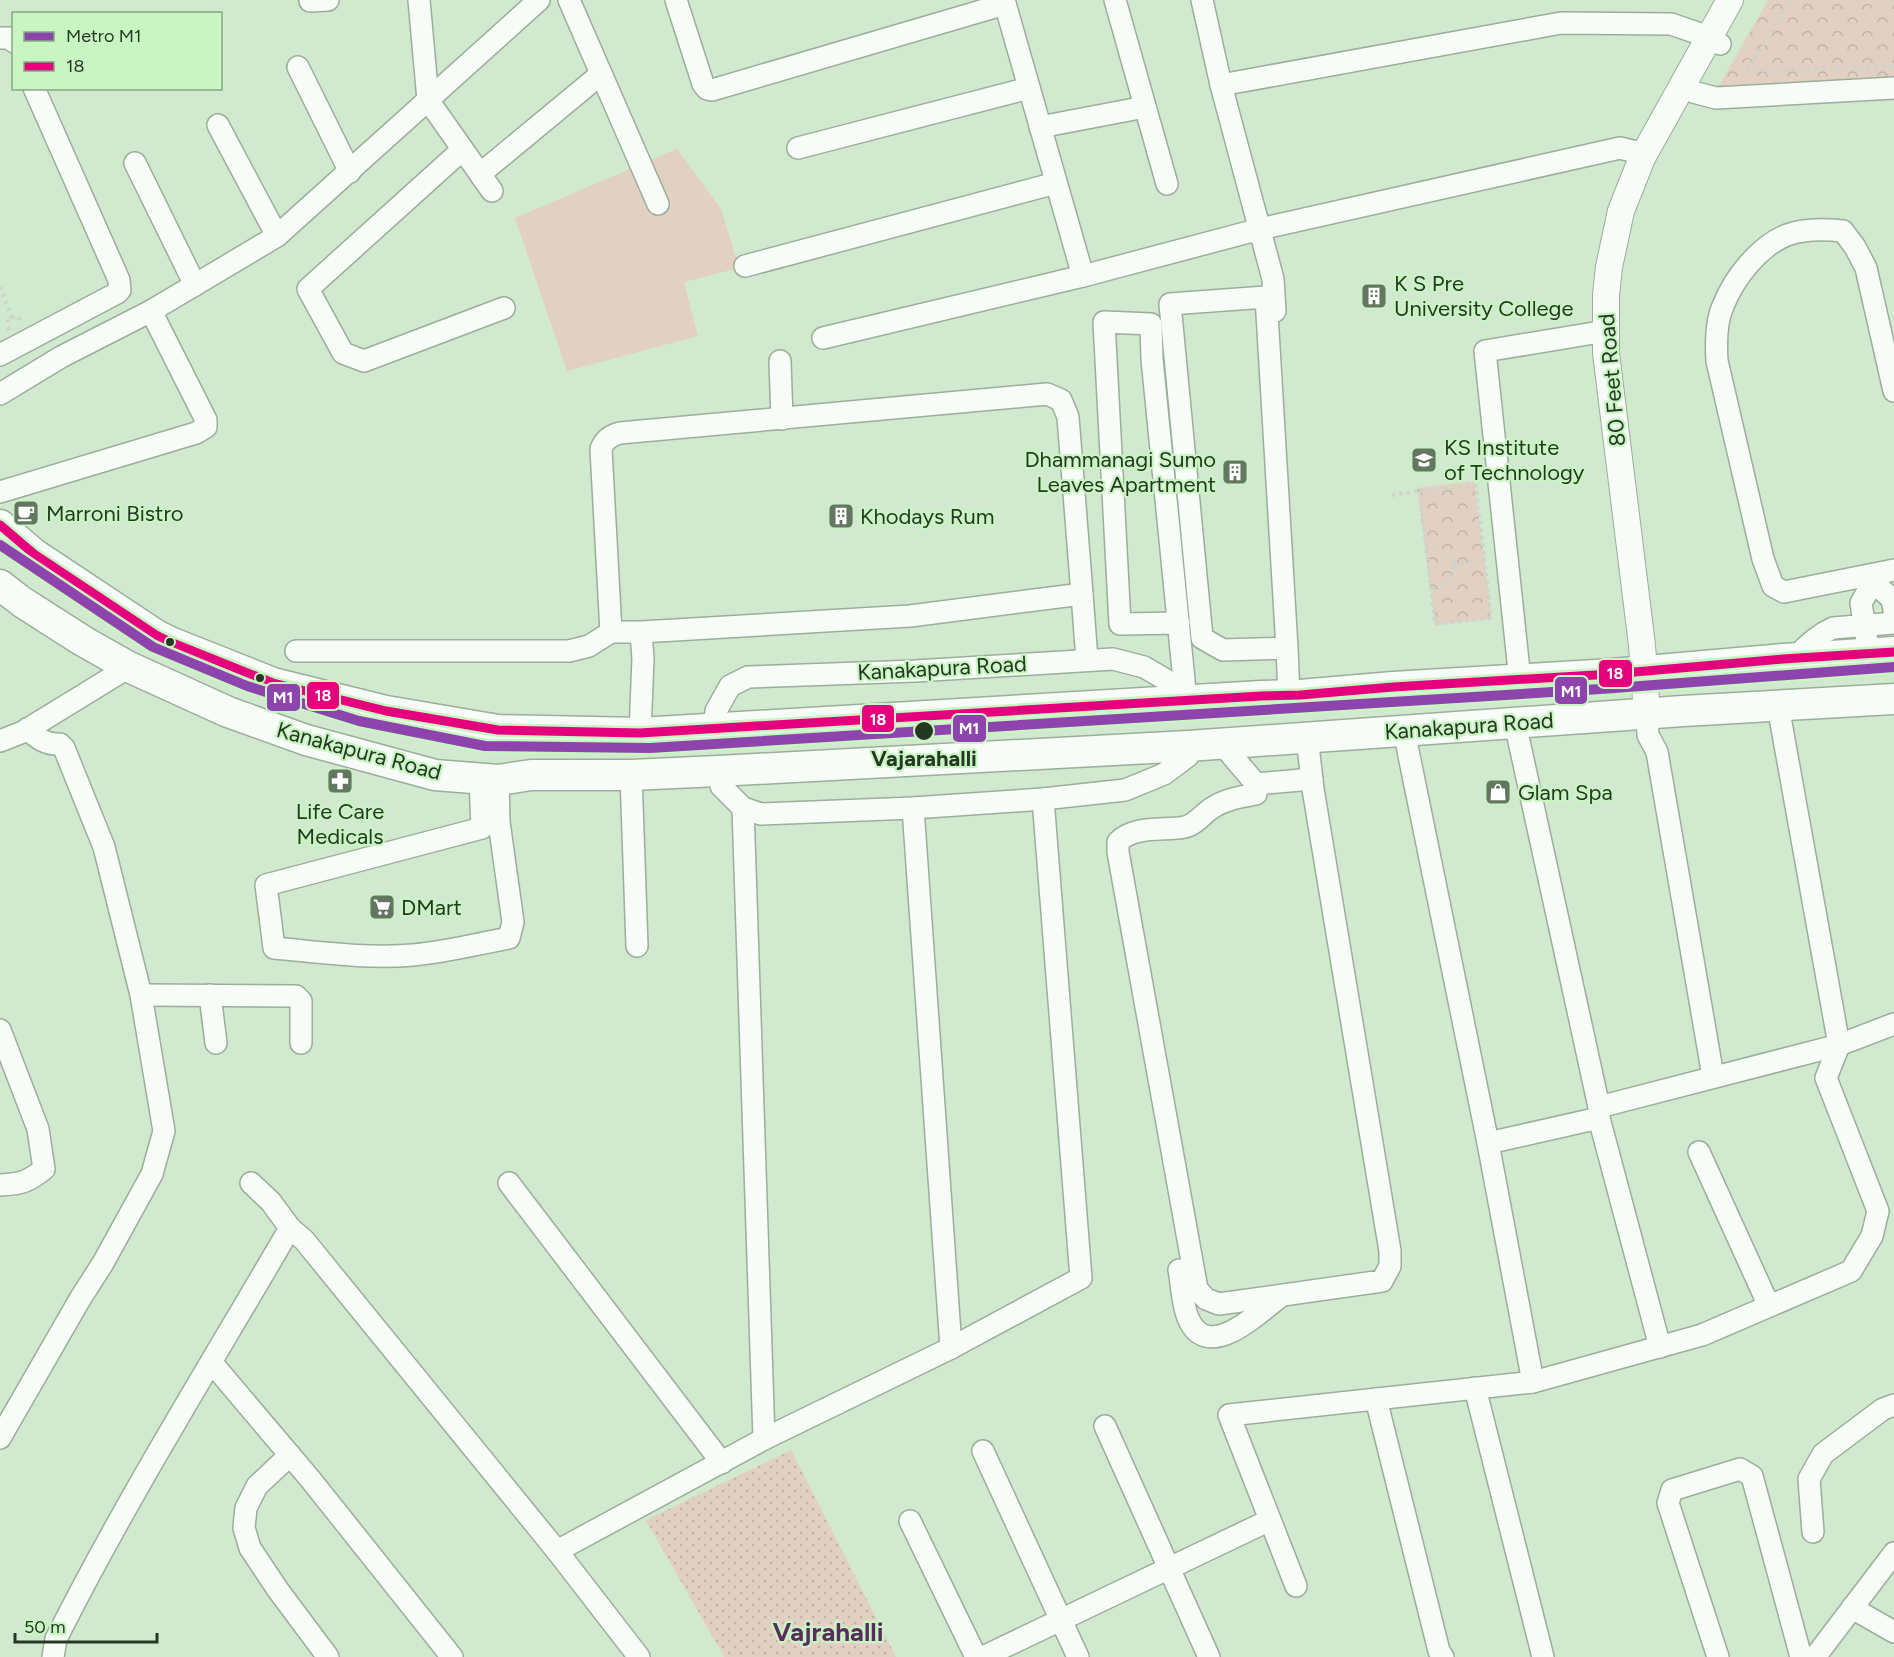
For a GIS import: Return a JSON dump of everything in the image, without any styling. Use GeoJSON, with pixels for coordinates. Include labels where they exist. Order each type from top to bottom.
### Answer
{"type":"FeatureCollection","features":[{"type":"Feature","properties":{"kind":"highway","name":"Kanakapura Road"},"geometry":{"type":"LineString","coordinates":[[0,525],[34,554],[156,634],[273,683],[386,711],[498,730],[640,733],[1187,695],[1295,696],[1651,671],[1794,658],[1876,644]]}},
{"type":"Feature","properties":{"kind":"highway","name":"Kanakapura Road"},"geometry":{"type":"LineString","coordinates":[[0,585],[83,642],[129,668],[228,712],[306,740],[435,775],[489,779],[531,775],[631,775],[1188,746],[1655,713],[1894,699]]}},
{"type":"Feature","properties":{"kind":"highway"},"geometry":{"type":"LineString","coordinates":[[707,729],[711,771]]}},
{"type":"Feature","properties":{"kind":"main road","name":"80 Feet Road"},"geometry":{"type":"LineString","coordinates":[[1655,713],[1619,352],[1619,296],[1627,242],[1642,189],[1653,164],[1694,92],[1730,0]]}},
{"type":"Feature","properties":{"kind":"main road","name":"80 Feet Road"},"geometry":{"type":"LineString","coordinates":[[1651,671],[1606,353],[1606,295],[1614,239],[1621,211],[1644,154],[1715,40],[1745,0]]}},
{"type":"Feature","properties":{"kind":"street"},"geometry":{"type":"LineString","coordinates":[[419,0],[428,100],[486,183],[601,74]]}},
{"type":"Feature","properties":{"kind":"street"},"geometry":{"type":"LineString","coordinates":[[0,394],[57,359],[151,311],[277,236],[539,0]]}},
{"type":"Feature","properties":{"kind":"street"},"geometry":{"type":"LineString","coordinates":[[569,0],[658,204]]}},
{"type":"Feature","properties":{"kind":"street"},"geometry":{"type":"LineString","coordinates":[[1115,0],[1167,184]]}},
{"type":"Feature","properties":{"kind":"street"},"geometry":{"type":"LineString","coordinates":[[1202,0],[1221,85],[1272,279],[1295,696]]}},
{"type":"Feature","properties":{"kind":"street"},"geometry":{"type":"LineString","coordinates":[[679,1],[703,84],[707,89],[712,90],[1004,2],[1083,276]]}},
{"type":"Feature","properties":{"kind":"street"},"geometry":{"type":"LineString","coordinates":[[1221,85],[1561,23],[1671,24],[1715,40]]}},
{"type":"Feature","properties":{"kind":"street"},"geometry":{"type":"LineString","coordinates":[[298,67],[350,172]]}},
{"type":"Feature","properties":{"kind":"street"},"geometry":{"type":"LineString","coordinates":[[798,148],[1029,88]]}},
{"type":"Feature","properties":{"kind":"street"},"geometry":{"type":"LineString","coordinates":[[1694,92],[1716,99],[1894,88]]}},
{"type":"Feature","properties":{"kind":"street"},"geometry":{"type":"LineString","coordinates":[[0,355],[117,293],[120,285],[35,90]]}},
{"type":"Feature","properties":{"kind":"street"},"geometry":{"type":"LineString","coordinates":[[1040,127],[1145,107]]}},
{"type":"Feature","properties":{"kind":"street"},"geometry":{"type":"LineString","coordinates":[[218,124],[277,236]]}},
{"type":"Feature","properties":{"kind":"street"},"geometry":{"type":"LineString","coordinates":[[823,338],[1083,276],[1260,228],[1620,148],[1644,154]]}},
{"type":"Feature","properties":{"kind":"street"},"geometry":{"type":"LineString","coordinates":[[462,150],[308,289],[343,352],[364,361],[504,308]]}},
{"type":"Feature","properties":{"kind":"street"},"geometry":{"type":"LineString","coordinates":[[135,163],[195,285]]}},
{"type":"Feature","properties":{"kind":"street"},"geometry":{"type":"LineString","coordinates":[[745,266],[1056,183]]}},
{"type":"Feature","properties":{"kind":"street"},"geometry":{"type":"LineString","coordinates":[[1894,391],[1866,268],[1843,231],[1822,229],[1787,235],[1741,270],[1722,307],[1716,346],[1717,361],[1763,559],[1773,586],[1784,592],[1872,578],[1894,570]]}},
{"type":"Feature","properties":{"kind":"street"},"geometry":{"type":"LineString","coordinates":[[1287,648],[1223,651],[1202,638],[1170,304],[1266,297],[1287,648],[1295,696]]}},
{"type":"Feature","properties":{"kind":"street"},"geometry":{"type":"LineString","coordinates":[[0,492],[196,433],[206,427],[206,420],[151,311]]}},
{"type":"Feature","properties":{"kind":"street"},"geometry":{"type":"LineString","coordinates":[[1179,623],[1120,624],[1104,322],[1151,324],[1153,371],[1187,695]]}},
{"type":"Feature","properties":{"kind":"street"},"geometry":{"type":"LineString","coordinates":[[1520,680],[1485,351],[1606,331]]}},
{"type":"Feature","properties":{"kind":"street"},"geometry":{"type":"LineString","coordinates":[[41,333],[57,359]]}},
{"type":"Feature","properties":{"kind":"street"},"geometry":{"type":"LineString","coordinates":[[780,361],[782,419]]}},
{"type":"Feature","properties":{"kind":"street"},"geometry":{"type":"LineString","coordinates":[[611,632],[601,449],[604,442],[611,436],[620,433],[1047,394],[1061,400],[1068,417],[1087,660]]}},
{"type":"Feature","properties":{"kind":"street"},"geometry":{"type":"LineString","coordinates":[[1872,578],[1892,599],[1894,610]]}},
{"type":"Feature","properties":{"kind":"street"},"geometry":{"type":"LineString","coordinates":[[1872,578],[1862,603],[1876,644]]}},
{"type":"Feature","properties":{"kind":"street"},"geometry":{"type":"LineString","coordinates":[[296,651],[569,651],[588,646],[611,632],[910,616],[1082,594]]}},
{"type":"Feature","properties":{"kind":"street"},"geometry":{"type":"LineString","coordinates":[[1876,644],[1894,623]]}},
{"type":"Feature","properties":{"kind":"street"},"geometry":{"type":"LineString","coordinates":[[640,632],[643,659],[640,733]]}},
{"type":"Feature","properties":{"kind":"street","name":"Kanakapura Road"},"geometry":{"type":"LineString","coordinates":[[707,729],[730,686],[748,677],[915,671],[1113,659],[1144,667],[1187,695]]}},
{"type":"Feature","properties":{"kind":"street"},"geometry":{"type":"LineString","coordinates":[[0,741],[27,729],[129,668]]}},
{"type":"Feature","properties":{"kind":"street"},"geometry":{"type":"LineString","coordinates":[[1296,1586],[1229,1415],[1533,1382],[1660,1347],[1702,1335],[1851,1271],[1872,1236],[1878,1211],[1826,1078],[1839,1045],[1778,706]]}},
{"type":"Feature","properties":{"kind":"street"},"geometry":{"type":"LineString","coordinates":[[1655,713],[1664,730],[1657,752],[1713,1076]]}},
{"type":"Feature","properties":{"kind":"street"},"geometry":{"type":"LineString","coordinates":[[1515,723],[1599,1112],[1660,1347]]}},
{"type":"Feature","properties":{"kind":"street"},"geometry":{"type":"LineString","coordinates":[[0,1438],[103,1263],[152,1174],[164,1131],[141,995],[104,847],[69,758],[60,744],[51,744],[37,738],[27,729]]}},
{"type":"Feature","properties":{"kind":"street"},"geometry":{"type":"LineString","coordinates":[[1404,731],[1488,1143],[1533,1382]]}},
{"type":"Feature","properties":{"kind":"street"},"geometry":{"type":"LineString","coordinates":[[1222,744],[1256,784],[1256,794],[1229,799],[1213,807],[1188,826],[1141,831],[1123,836],[1118,842],[1197,1289],[1206,1299],[1219,1304],[1382,1281],[1390,1266],[1390,1251],[1307,737]]}},
{"type":"Feature","properties":{"kind":"street"},"geometry":{"type":"LineString","coordinates":[[711,771],[721,786],[743,808],[761,814],[913,808],[1043,799],[1125,790],[1164,774],[1188,756],[1188,746]]}},
{"type":"Feature","properties":{"kind":"street"},"geometry":{"type":"LineString","coordinates":[[631,775],[637,946]]}},
{"type":"Feature","properties":{"kind":"street"},"geometry":{"type":"LineString","coordinates":[[489,779],[499,822],[513,922],[509,938],[448,951],[411,955],[355,954],[274,948],[266,885],[482,828],[489,779]]}},
{"type":"Feature","properties":{"kind":"street"},"geometry":{"type":"LineString","coordinates":[[1256,784],[1312,779]]}},
{"type":"Feature","properties":{"kind":"street"},"geometry":{"type":"LineString","coordinates":[[557,1551],[764,1439],[951,1348],[1081,1278],[1043,799]]}},
{"type":"Feature","properties":{"kind":"street"},"geometry":{"type":"LineString","coordinates":[[743,808],[764,1439]]}},
{"type":"Feature","properties":{"kind":"street"},"geometry":{"type":"LineString","coordinates":[[913,808],[951,1348]]}},
{"type":"Feature","properties":{"kind":"street"},"geometry":{"type":"LineString","coordinates":[[141,995],[296,996],[302,1001],[301,1043]]}},
{"type":"Feature","properties":{"kind":"street"},"geometry":{"type":"LineString","coordinates":[[210,995],[216,1043]]}},
{"type":"Feature","properties":{"kind":"street"},"geometry":{"type":"LineString","coordinates":[[1488,1143],[1599,1112],[1713,1076],[1839,1045],[1894,1024]]}},
{"type":"Feature","properties":{"kind":"street"},"geometry":{"type":"LineString","coordinates":[[0,1030],[38,1129],[44,1168],[29,1180],[19,1184],[0,1185]]}},
{"type":"Feature","properties":{"kind":"street"},"geometry":{"type":"LineString","coordinates":[[1162,1098],[1153,1119],[1171,1227]]}},
{"type":"Feature","properties":{"kind":"street"},"geometry":{"type":"LineString","coordinates":[[1699,1152],[1769,1306]]}},
{"type":"Feature","properties":{"kind":"street"},"geometry":{"type":"LineString","coordinates":[[251,1183],[304,1240],[557,1551],[639,1657]]}},
{"type":"Feature","properties":{"kind":"street"},"geometry":{"type":"LineString","coordinates":[[509,1183],[722,1463]]}},
{"type":"Feature","properties":{"kind":"street"},"geometry":{"type":"LineString","coordinates":[[1872,1236],[1894,1226]]}},
{"type":"Feature","properties":{"kind":"street"},"geometry":{"type":"LineString","coordinates":[[53,1657],[56,1639],[137,1486],[212,1363],[290,1227]]}},
{"type":"Feature","properties":{"kind":"street"},"geometry":{"type":"LineString","coordinates":[[1178,1260],[1188,1320],[1196,1331],[1212,1338],[1230,1334],[1283,1294]]}},
{"type":"Feature","properties":{"kind":"street"},"geometry":{"type":"LineString","coordinates":[[212,1363],[290,1455],[452,1657]]}},
{"type":"Feature","properties":{"kind":"street"},"geometry":{"type":"LineString","coordinates":[[1475,1388],[1544,1657]]}},
{"type":"Feature","properties":{"kind":"street"},"geometry":{"type":"LineString","coordinates":[[1376,1399],[1439,1652],[1443,1657]]}},
{"type":"Feature","properties":{"kind":"street"},"geometry":{"type":"LineString","coordinates":[[1813,1532],[1809,1479],[1823,1454],[1883,1409],[1894,1405]]}},
{"type":"Feature","properties":{"kind":"street"},"geometry":{"type":"LineString","coordinates":[[1105,1426],[1209,1657]]}},
{"type":"Feature","properties":{"kind":"street"},"geometry":{"type":"LineString","coordinates":[[983,1451],[1078,1657]]}},
{"type":"Feature","properties":{"kind":"street"},"geometry":{"type":"LineString","coordinates":[[290,1455],[257,1486],[246,1508],[244,1528],[250,1548],[328,1657]]}},
{"type":"Feature","properties":{"kind":"street"},"geometry":{"type":"LineString","coordinates":[[1718,1657],[1668,1503],[1672,1490],[1740,1469],[1752,1476],[1801,1657]]}},
{"type":"Feature","properties":{"kind":"street"},"geometry":{"type":"LineString","coordinates":[[983,1657],[1270,1520]]}},
{"type":"Feature","properties":{"kind":"street"},"geometry":{"type":"LineString","coordinates":[[910,1521],[976,1657]]}},
{"type":"Feature","properties":{"kind":"street"},"geometry":{"type":"LineString","coordinates":[[1815,1657],[1894,1553]]}},
{"type":"Feature","properties":{"kind":"street"},"geometry":{"type":"LineString","coordinates":[[1852,1608],[1894,1632]]}},
{"type":"Feature","properties":{"kind":"path"},"geometry":{"type":"LineString","coordinates":[[1791,0],[1747,71],[1894,66]]}},
{"type":"Feature","properties":{"kind":"path"},"geometry":{"type":"LineString","coordinates":[[1887,0],[1894,2]]}},
{"type":"Feature","properties":{"kind":"path"},"geometry":{"type":"LineString","coordinates":[[0,287],[12,318]]}},
{"type":"Feature","properties":{"kind":"path"},"geometry":{"type":"LineString","coordinates":[[1392,495],[1420,491],[1476,486],[1491,618],[1435,624],[1420,491]]}},
{"type":"Feature","properties":{"kind":"path"},"geometry":{"type":"LineString","coordinates":[[1426,547],[1438,547],[1449,553],[1454,565],[1451,578],[1442,586],[1431,589]]}},
{"type":"Feature","properties":{"kind":"path"},"geometry":{"type":"LineString","coordinates":[[1454,565],[1506,556]]}},
{"type":"Feature","properties":{"kind":"green space"},"geometry":{"type":"Polygon","coordinates":[[[1768,0],[1894,0],[1894,79],[1718,87],[1768,0]]]}},
{"type":"Feature","properties":{"kind":"green space"},"geometry":{"type":"Polygon","coordinates":[[[677,149],[721,209],[739,268],[684,282],[698,336],[567,371],[515,218],[677,149]]]}},
{"type":"Feature","properties":{"kind":"green space"},"geometry":{"type":"Polygon","coordinates":[[[1474,481],[1492,619],[1435,625],[1417,488],[1474,481]]]}},
{"type":"Feature","properties":{"kind":"green space"},"geometry":{"type":"Polygon","coordinates":[[[791,1450],[896,1657],[724,1657],[646,1520],[791,1450]]]}},
{"type":"Feature","properties":{"kind":"metro line","name":"M1"},"geometry":{"type":"LineString","coordinates":[[0,545],[153,647],[247,686],[359,721],[485,746],[650,748],[1601,689],[1894,667]]}},
{"type":"Feature","properties":{"kind":"transit line","name":"18"},"geometry":{"type":"LineString","coordinates":[[0,525],[34,554],[170,642],[273,683],[386,711],[498,730],[640,733],[1300,695],[1894,652]]}},
{"type":"Feature","properties":{"kind":"place","name":"K S Pre University College"},"geometry":{"type":"Point","coordinates":[1374,296]}},
{"type":"Feature","properties":{"kind":"place","name":"KS Institute of Technology"},"geometry":{"type":"Point","coordinates":[1424,460]}},
{"type":"Feature","properties":{"kind":"place","name":"Dhammanagi Sumo Leaves Apartment"},"geometry":{"type":"Point","coordinates":[1235,472]}},
{"type":"Feature","properties":{"kind":"place","name":"Marroni Bistro"},"geometry":{"type":"Point","coordinates":[26,513]}},
{"type":"Feature","properties":{"kind":"place","name":"Khodays Rum"},"geometry":{"type":"Point","coordinates":[841,516]}},
{"type":"Feature","properties":{"kind":"place","name":"Vajarahalli"},"geometry":{"type":"Point","coordinates":[924,731]}},
{"type":"Feature","properties":{"kind":"place","name":"Life Care Medicals"},"geometry":{"type":"Point","coordinates":[340,781]}},
{"type":"Feature","properties":{"kind":"place","name":"Glam Spa"},"geometry":{"type":"Point","coordinates":[1498,792]}},
{"type":"Feature","properties":{"kind":"place","name":"DMart"},"geometry":{"type":"Point","coordinates":[382,907]}},
{"type":"Feature","properties":{"kind":"district","name":"Vajrahalli"},"geometry":{"type":"Point","coordinates":[828,1632]}}]}
